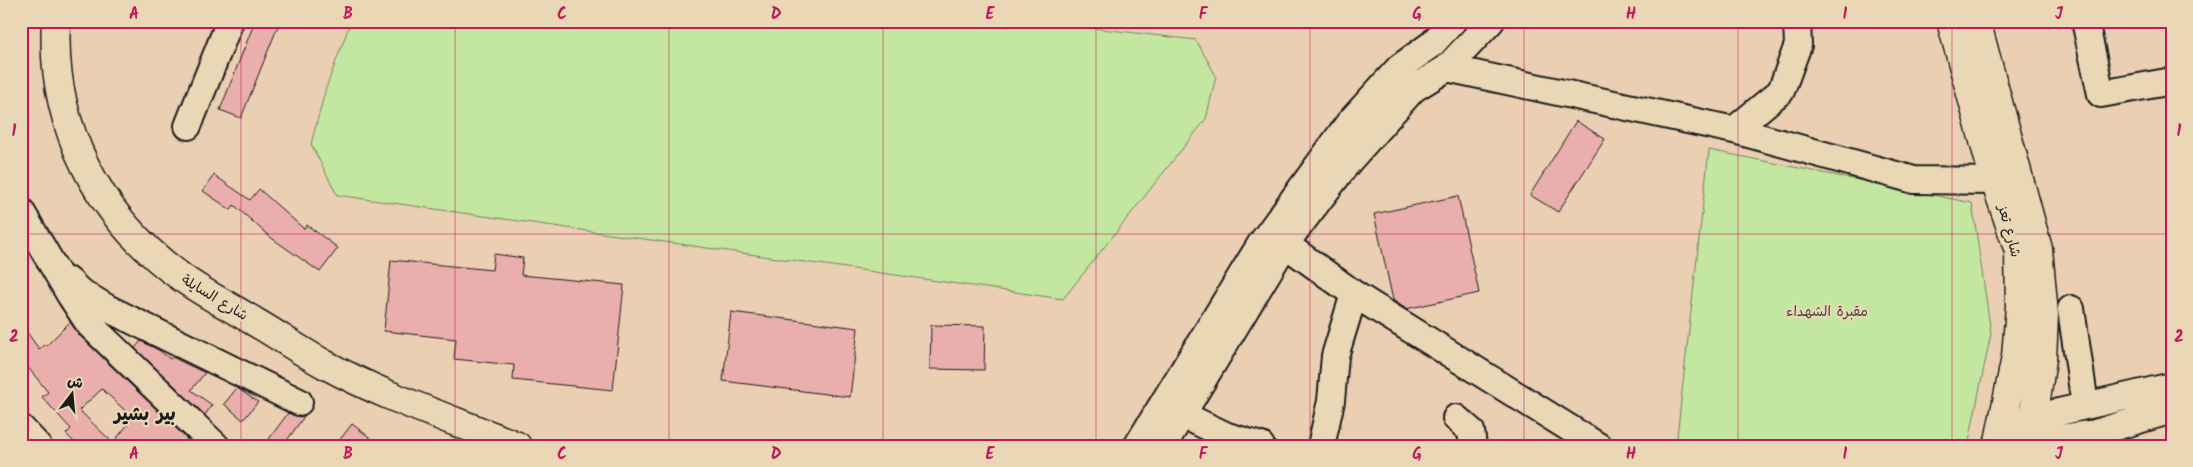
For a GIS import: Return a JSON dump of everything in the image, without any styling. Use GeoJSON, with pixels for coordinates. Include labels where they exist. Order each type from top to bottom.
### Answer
{"type":"FeatureCollection","features":[{"type":"Feature","properties":{"kind":"main road","name":"شارع السايلة"},"geometry":{"type":"LineString","coordinates":[[56,21],[54,49],[60,90],[72,137],[92,181],[120,221],[155,256],[182,278],[326,365],[391,395],[518,446]]}},
{"type":"Feature","properties":{"kind":"main road","name":"شارع تعز"},"geometry":{"type":"LineString","coordinates":[[1951,21],[1995,180],[2019,251],[2020,306],[2016,357],[2017,437]]}},
{"type":"Feature","properties":{"kind":"main road","name":"شارع تعز"},"geometry":{"type":"LineString","coordinates":[[1976,21],[2038,249],[2043,324],[2042,359],[2017,437]]}},
{"type":"Feature","properties":{"kind":"street"},"geometry":{"type":"LineString","coordinates":[[188,126],[230,21]]}},
{"type":"Feature","properties":{"kind":"street"},"geometry":{"type":"LineString","coordinates":[[1137,446],[1260,245],[1349,123],[1399,68],[1432,44],[1453,21]]}},
{"type":"Feature","properties":{"kind":"street"},"geometry":{"type":"LineString","coordinates":[[1163,446],[1285,244],[1348,162],[1413,89],[1447,68],[1491,21]]}},
{"type":"Feature","properties":{"kind":"street"},"geometry":{"type":"LineString","coordinates":[[1734,130],[1780,91],[1798,46],[1797,21]]}},
{"type":"Feature","properties":{"kind":"street"},"geometry":{"type":"LineString","coordinates":[[2085,21],[2101,94],[2172,81]]}},
{"type":"Feature","properties":{"kind":"street"},"geometry":{"type":"LineString","coordinates":[[1447,68],[1734,130],[1914,180],[1995,180]]}},
{"type":"Feature","properties":{"kind":"street"},"geometry":{"type":"LineString","coordinates":[[21,212],[89,324],[216,446]]}},
{"type":"Feature","properties":{"kind":"street"},"geometry":{"type":"LineString","coordinates":[[1285,244],[1354,294],[1598,446]]}},
{"type":"Feature","properties":{"kind":"street"},"geometry":{"type":"LineString","coordinates":[[54,266],[79,291],[109,310],[299,402]]}},
{"type":"Feature","properties":{"kind":"street"},"geometry":{"type":"LineString","coordinates":[[1321,446],[1331,401],[1335,356],[1354,294]]}},
{"type":"Feature","properties":{"kind":"street"},"geometry":{"type":"LineString","coordinates":[[2071,309],[2085,406]]}},
{"type":"Feature","properties":{"kind":"street"},"geometry":{"type":"LineString","coordinates":[[2017,437],[2085,406],[2172,386]]}},
{"type":"Feature","properties":{"kind":"street"},"geometry":{"type":"LineString","coordinates":[[2085,406],[2070,416],[2070,428],[2086,440]]}},
{"type":"Feature","properties":{"kind":"street"},"geometry":{"type":"LineString","coordinates":[[2017,437],[2086,440],[2172,410]]}},
{"type":"Feature","properties":{"kind":"street"},"geometry":{"type":"LineString","coordinates":[[1181,414],[1227,436],[1261,446]]}},
{"type":"Feature","properties":{"kind":"street"},"geometry":{"type":"LineString","coordinates":[[1456,418],[1471,431],[1473,446]]}},
{"type":"Feature","properties":{"kind":"street"},"geometry":{"type":"LineString","coordinates":[[21,428],[38,446]]}},
{"type":"Feature","properties":{"kind":"green space"},"geometry":{"type":"Polygon","coordinates":[[[351,21],[1033,21],[1196,40],[1216,76],[1206,119],[1063,299],[337,195],[311,144],[326,88],[351,21]]]}},
{"type":"Feature","properties":{"kind":"green space","name":"مقبرة الشهداء"},"geometry":{"type":"Polygon","coordinates":[[[1709,150],[1972,203],[1991,333],[1968,446],[1676,446],[1709,150]]]}},
{"type":"Feature","properties":{"kind":"building"},"geometry":{"type":"Polygon","coordinates":[[[255,21],[280,21],[241,118],[220,110],[255,21]]]}},
{"type":"Feature","properties":{"kind":"building"},"geometry":{"type":"Polygon","coordinates":[[[1576,121],[1605,139],[1558,212],[1530,195],[1576,121]]]}},
{"type":"Feature","properties":{"kind":"building"},"geometry":{"type":"Polygon","coordinates":[[[214,175],[250,200],[259,189],[304,229],[307,225],[338,248],[320,272],[270,237],[234,205],[231,210],[203,191],[214,175]]]}},
{"type":"Feature","properties":{"kind":"building"},"geometry":{"type":"Polygon","coordinates":[[[1458,196],[1479,293],[1406,309],[1393,300],[1374,214],[1458,196]]]}},
{"type":"Feature","properties":{"kind":"building"},"geometry":{"type":"Polygon","coordinates":[[[494,254],[523,258],[521,275],[624,285],[613,390],[513,380],[514,365],[454,359],[456,339],[384,331],[391,260],[492,270],[494,254]]]}},
{"type":"Feature","properties":{"kind":"building"},"geometry":{"type":"Polygon","coordinates":[[[731,312],[858,328],[850,397],[723,381],[731,312]]]}},
{"type":"Feature","properties":{"kind":"building"},"geometry":{"type":"Polygon","coordinates":[[[70,322],[79,335],[187,439],[182,446],[78,446],[66,434],[71,429],[42,397],[48,392],[21,359],[21,324],[39,349],[45,344],[46,346],[70,322]],[[102,389],[79,410],[113,443],[133,418],[102,389]]]}},
{"type":"Feature","properties":{"kind":"building"},"geometry":{"type":"Polygon","coordinates":[[[931,325],[985,326],[984,370],[930,369],[931,325]]]}},
{"type":"Feature","properties":{"kind":"building"},"geometry":{"type":"Polygon","coordinates":[[[141,341],[160,351],[170,359],[172,357],[205,373],[191,390],[212,405],[205,415],[135,348],[141,341]]]}},
{"type":"Feature","properties":{"kind":"building"},"geometry":{"type":"Polygon","coordinates":[[[237,388],[258,402],[243,420],[224,404],[237,388]]]}},
{"type":"Feature","properties":{"kind":"building"},"geometry":{"type":"Polygon","coordinates":[[[288,413],[300,417],[305,415],[283,446],[279,446],[269,439],[288,413]]]}},
{"type":"Feature","properties":{"kind":"building"},"geometry":{"type":"Polygon","coordinates":[[[352,424],[381,446],[335,446],[352,424]]]}},
{"type":"Feature","properties":{"kind":"district","name":"بير بشير"},"geometry":{"type":"Point","coordinates":[145,413]}}]}
